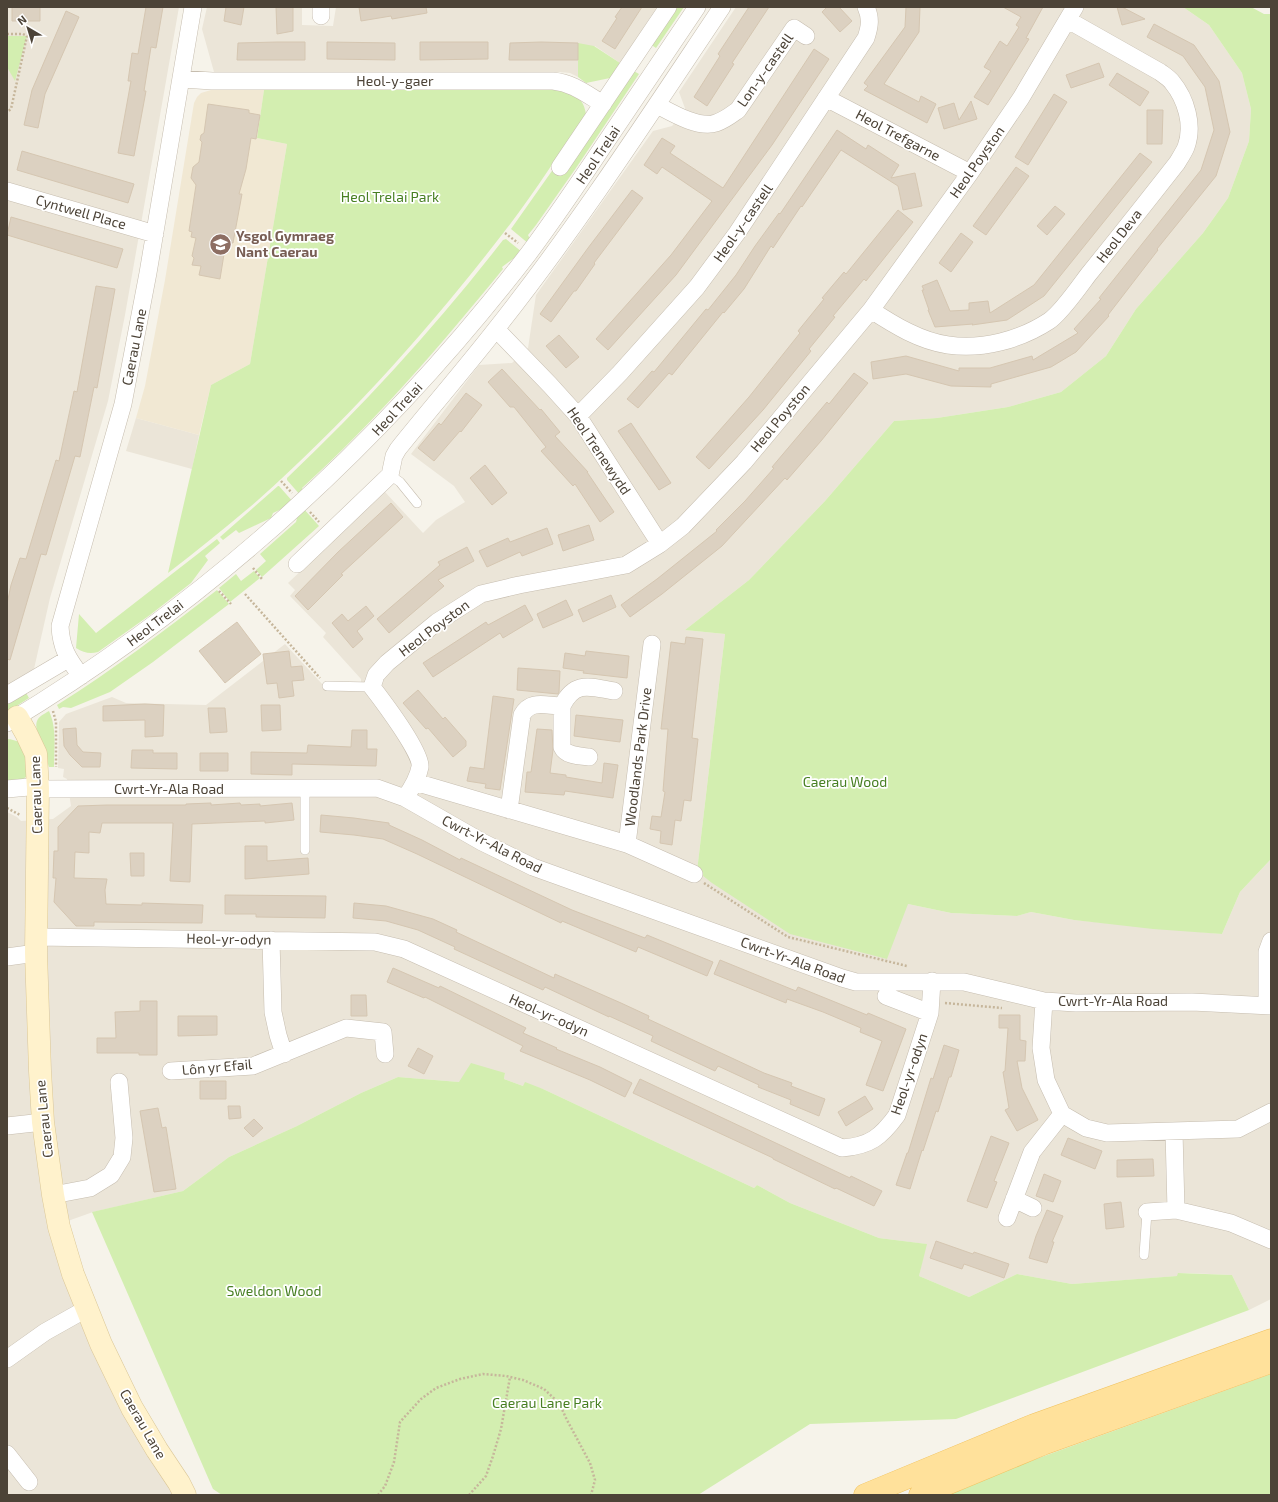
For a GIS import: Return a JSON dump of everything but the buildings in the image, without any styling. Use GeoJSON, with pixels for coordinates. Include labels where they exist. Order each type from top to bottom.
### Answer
{"type":"FeatureCollection","features":[{"type":"Feature","properties":{"kind":"main road"},"geometry":{"type":"LineString","coordinates":[[865,1495],[1034,1424],[1271,1340]]}},
{"type":"Feature","properties":{"kind":"main road"},"geometry":{"type":"LineString","coordinates":[[920,1495],[1043,1444],[1271,1362]]}},
{"type":"Feature","properties":{"kind":"street","name":"Caerau Lane"},"geometry":{"type":"LineString","coordinates":[[81,676],[68,659],[61,638],[60,626],[123,404],[155,234],[193,7]]}},
{"type":"Feature","properties":{"kind":"street","name":"Heol Trelai"},"geometry":{"type":"LineString","coordinates":[[560,167],[668,7]]}},
{"type":"Feature","properties":{"kind":"street","name":"Heol Trelai"},"geometry":{"type":"LineString","coordinates":[[12,720],[81,676],[148,630],[253,546],[342,466],[459,340],[530,252],[697,7]]}},
{"type":"Feature","properties":{"kind":"street","name":"Heol Trelai"},"geometry":{"type":"LineString","coordinates":[[390,475],[394,456],[398,449],[496,329],[594,197],[722,7]]}},
{"type":"Feature","properties":{"kind":"street","name":"Heol-y-castell"},"geometry":{"type":"LineString","coordinates":[[578,416],[620,373],[697,287],[737,233],[866,38],[870,27],[870,16],[866,7]]}},
{"type":"Feature","properties":{"kind":"street","name":"Heol Poyston"},"geometry":{"type":"LineString","coordinates":[[372,687],[376,675],[388,663],[437,622],[481,594],[626,564],[660,544],[683,526],[744,462],[871,310],[970,173],[1021,98],[1071,14]]}},
{"type":"Feature","properties":{"kind":"street","name":"Heol Deva"},"geometry":{"type":"LineString","coordinates":[[871,310],[896,327],[921,337],[948,345],[973,346],[1001,342],[1026,333],[1050,320],[1070,298],[1177,163],[1186,146],[1189,128],[1187,112],[1181,96],[1171,81],[1160,72],[1071,14]]}},
{"type":"Feature","properties":{"kind":"street","name":"Lon-y-castell"},"geometry":{"type":"LineString","coordinates":[[657,105],[683,118],[698,123],[715,124],[728,118],[738,110],[794,28],[806,36]]}},
{"type":"Feature","properties":{"kind":"street","name":"Heol-y-gaer"},"geometry":{"type":"LineString","coordinates":[[182,79],[212,81],[553,81],[564,82],[574,86],[602,104]]}},
{"type":"Feature","properties":{"kind":"street","name":"Heol Trefgarne"},"geometry":{"type":"LineString","coordinates":[[826,98],[970,173]]}},
{"type":"Feature","properties":{"kind":"street","name":"Cyntwell Place"},"geometry":{"type":"LineString","coordinates":[[7,191],[155,234]]}},
{"type":"Feature","properties":{"kind":"street","name":"Heol Trenewydd"},"geometry":{"type":"LineString","coordinates":[[496,329],[578,416],[660,544]]}},
{"type":"Feature","properties":{"kind":"street"},"geometry":{"type":"LineString","coordinates":[[296,564],[390,475]]}},
{"type":"Feature","properties":{"kind":"street","name":"Woodlands Park Drive"},"geometry":{"type":"LineString","coordinates":[[627,844],[654,671],[652,644]]}},
{"type":"Feature","properties":{"kind":"street"},"geometry":{"type":"LineString","coordinates":[[7,695],[68,659]]}},
{"type":"Feature","properties":{"kind":"street"},"geometry":{"type":"LineString","coordinates":[[589,757],[566,753],[563,750],[562,706],[566,698],[576,689],[585,686],[614,692]]}},
{"type":"Feature","properties":{"kind":"street"},"geometry":{"type":"LineString","coordinates":[[372,687],[414,748],[421,765],[415,782],[405,798]]}},
{"type":"Feature","properties":{"kind":"street"},"geometry":{"type":"LineString","coordinates":[[509,810],[522,716],[525,709],[536,704],[562,706]]}},
{"type":"Feature","properties":{"kind":"street","name":"Caerau Lane"},"geometry":{"type":"LineString","coordinates":[[12,720],[26,733],[36,754],[46,789],[36,945],[43,1122],[59,1227],[71,1268],[101,1344],[132,1408],[157,1450],[180,1483],[185,1495]]}},
{"type":"Feature","properties":{"kind":"street","name":"Cwrt-Yr-Ala Road"},"geometry":{"type":"LineString","coordinates":[[415,782],[627,844],[694,874]]}},
{"type":"Feature","properties":{"kind":"street"},"geometry":{"type":"LineString","coordinates":[[7,789],[29,787],[46,789]]}},
{"type":"Feature","properties":{"kind":"street","name":"Cwrt-Yr-Ala Road"},"geometry":{"type":"LineString","coordinates":[[46,789],[377,788],[405,798],[482,842],[533,867],[831,975],[856,982],[964,982],[1044,1000],[1076,1003],[1192,1002],[1269,1006]]}},
{"type":"Feature","properties":{"kind":"street"},"geometry":{"type":"LineString","coordinates":[[271,940],[273,1012],[284,1054]]}},
{"type":"Feature","properties":{"kind":"street","name":"Heol-yr-odyn"},"geometry":{"type":"LineString","coordinates":[[7,957],[36,945],[271,940],[375,942],[404,949],[842,1148],[857,1147],[875,1140],[886,1130],[896,1115],[930,1007],[932,981]]}},
{"type":"Feature","properties":{"kind":"street"},"geometry":{"type":"LineString","coordinates":[[1269,1006],[1267,952],[1271,941]]}},
{"type":"Feature","properties":{"kind":"street"},"geometry":{"type":"LineString","coordinates":[[886,996],[930,1007]]}},
{"type":"Feature","properties":{"kind":"street"},"geometry":{"type":"LineString","coordinates":[[1044,1000],[1041,1048],[1046,1080],[1062,1114],[1086,1128],[1107,1133],[1238,1129],[1271,1112]]}},
{"type":"Feature","properties":{"kind":"street","name":"Lôn yr Efail"},"geometry":{"type":"LineString","coordinates":[[171,1071],[253,1066],[346,1028],[383,1032],[385,1054]]}},
{"type":"Feature","properties":{"kind":"street"},"geometry":{"type":"LineString","coordinates":[[53,1195],[90,1188],[111,1175],[122,1157],[124,1138],[119,1082]]}},
{"type":"Feature","properties":{"kind":"street"},"geometry":{"type":"LineString","coordinates":[[1006,1218],[1032,1152],[1062,1114]]}},
{"type":"Feature","properties":{"kind":"street"},"geometry":{"type":"LineString","coordinates":[[7,1126],[43,1122]]}},
{"type":"Feature","properties":{"kind":"street"},"geometry":{"type":"LineString","coordinates":[[1174,1131],[1176,1210]]}},
{"type":"Feature","properties":{"kind":"street"},"geometry":{"type":"LineString","coordinates":[[1014,1199],[1033,1208]]}},
{"type":"Feature","properties":{"kind":"street"},"geometry":{"type":"LineString","coordinates":[[1146,1212],[1176,1210],[1231,1224],[1271,1240]]}},
{"type":"Feature","properties":{"kind":"street"},"geometry":{"type":"LineString","coordinates":[[7,1359],[45,1332],[86,1309]]}},
{"type":"Feature","properties":{"kind":"street"},"geometry":{"type":"LineString","coordinates":[[7,1454],[29,1482]]}},
{"type":"Feature","properties":{"kind":"lane"},"geometry":{"type":"LineString","coordinates":[[390,475],[400,482],[417,503]]}},
{"type":"Feature","properties":{"kind":"lane"},"geometry":{"type":"LineString","coordinates":[[327,686],[372,687]]}},
{"type":"Feature","properties":{"kind":"lane"},"geometry":{"type":"LineString","coordinates":[[305,788],[305,850]]}},
{"type":"Feature","properties":{"kind":"lane"},"geometry":{"type":"LineString","coordinates":[[1144,1255],[1146,1212]]}},
{"type":"Feature","properties":{"kind":"path"},"geometry":{"type":"LineString","coordinates":[[7,34],[23,34],[27,36],[11,109],[7,112]]}},
{"type":"Feature","properties":{"kind":"path"},"geometry":{"type":"LineString","coordinates":[[253,568],[262,579]]}},
{"type":"Feature","properties":{"kind":"path"},"geometry":{"type":"LineString","coordinates":[[244,594],[327,686]]}},
{"type":"Feature","properties":{"kind":"path"},"geometry":{"type":"LineString","coordinates":[[46,789],[56,776],[56,722],[53,710]]}},
{"type":"Feature","properties":{"kind":"path","name":"Cwrt-Yr-Ala Road"},"geometry":{"type":"LineString","coordinates":[[694,874],[709,886],[788,937],[908,966]]}},
{"type":"Feature","properties":{"kind":"path"},"geometry":{"type":"LineString","coordinates":[[930,1007],[1006,1008]]}},
{"type":"Feature","properties":{"kind":"path"},"geometry":{"type":"LineString","coordinates":[[378,1495],[385,1486],[394,1462],[400,1422],[421,1399],[436,1388],[460,1379],[483,1374],[523,1380],[544,1389],[559,1403],[590,1463],[595,1480],[591,1495]]}},
{"type":"Feature","properties":{"kind":"path"},"geometry":{"type":"LineString","coordinates":[[469,1495],[486,1476],[493,1456],[501,1429],[510,1377]]}},
{"type":"Feature","properties":{"kind":"shaded area"},"geometry":{"type":"Polygon","coordinates":[[[7,7],[179,7],[125,315],[108,401],[50,598],[34,669],[7,685],[7,7]]]}},
{"type":"Feature","properties":{"kind":"shaded area"},"geometry":{"type":"Polygon","coordinates":[[[207,7],[302,7],[302,25],[333,26],[336,7],[657,7],[620,63],[595,46],[578,60],[578,77],[570,73],[560,72],[214,72],[202,29],[207,7]]]}},
{"type":"Feature","properties":{"kind":"shaded area"},"geometry":{"type":"Polygon","coordinates":[[[736,7],[1183,7],[1209,25],[1242,73],[1251,109],[1249,141],[1228,198],[1203,233],[1136,309],[1106,356],[1061,392],[1008,407],[937,418],[894,421],[825,501],[749,580],[685,630],[725,634],[697,871],[908,904],[951,913],[1017,916],[1031,912],[1074,920],[1222,934],[1240,892],[1271,859],[1271,1299],[1249,1310],[1232,1275],[1188,1273],[1179,1273],[1178,1276],[1072,1284],[1017,1274],[969,1297],[919,1276],[926,1244],[879,1238],[790,1203],[757,1185],[754,1188],[543,1089],[523,1086],[504,1079],[505,1073],[459,1082],[398,1077],[361,1093],[297,1126],[229,1157],[183,1191],[93,1212],[51,1227],[173,1487],[173,1495],[7,1495],[7,812],[17,817],[21,821],[53,819],[71,806],[67,779],[63,777],[64,769],[58,768],[59,722],[66,714],[112,697],[126,703],[206,705],[285,644],[323,685],[361,684],[361,679],[323,637],[326,633],[290,596],[295,590],[288,583],[385,492],[423,533],[436,520],[465,502],[454,486],[411,454],[479,365],[512,363],[528,348],[536,295],[653,131],[672,126],[686,111],[679,92],[736,7]]]}},
{"type":"Feature","properties":{"kind":"shaded area","name":"Ysgol Gymraeg Nant Caerau"},"geometry":{"type":"Polygon","coordinates":[[[211,90],[264,90],[257,138],[287,144],[250,364],[211,385],[199,435],[136,418],[145,386],[165,280],[194,103],[201,93],[211,90]]]}},
{"type":"Feature","properties":{"kind":"shaded area"},"geometry":{"type":"Polygon","coordinates":[[[136,418],[199,435],[192,469],[126,451],[136,418]]]}},
{"type":"Feature","properties":{"kind":"green space"},"geometry":{"type":"Polygon","coordinates":[[[674,7],[684,7],[656,48],[650,44],[674,7]]]}},
{"type":"Feature","properties":{"kind":"green space","name":"Caerau Wood"},"geometry":{"type":"Polygon","coordinates":[[[1183,7],[1251,7],[1264,14],[1271,14],[1271,859],[1240,892],[1222,934],[1153,929],[1074,920],[1031,912],[1017,916],[951,913],[908,904],[887,959],[790,934],[712,883],[697,871],[725,634],[685,630],[749,580],[825,501],[894,421],[937,418],[1008,407],[1061,392],[1106,356],[1136,309],[1203,233],[1228,198],[1249,141],[1251,109],[1242,73],[1209,25],[1183,7]]]}},
{"type":"Feature","properties":{"kind":"green space"},"geometry":{"type":"Polygon","coordinates":[[[7,36],[27,36],[15,81],[7,67],[7,36]]]}},
{"type":"Feature","properties":{"kind":"green space"},"geometry":{"type":"Polygon","coordinates":[[[578,43],[594,46],[620,63],[610,78],[586,83],[578,77],[578,43]]]}},
{"type":"Feature","properties":{"kind":"green space"},"geometry":{"type":"Polygon","coordinates":[[[632,70],[639,74],[576,168],[528,235],[530,239],[529,244],[511,229],[554,168],[632,70]]]}},
{"type":"Feature","properties":{"kind":"green space","name":"Heol Trelai Park"},"geometry":{"type":"Polygon","coordinates":[[[272,87],[547,87],[567,92],[577,97],[581,101],[586,114],[515,218],[418,338],[356,405],[292,469],[214,537],[168,573],[211,385],[250,364],[287,144],[257,138],[264,90],[272,90],[272,87]]]}},
{"type":"Feature","properties":{"kind":"green space"},"geometry":{"type":"Polygon","coordinates":[[[506,239],[522,252],[502,267],[503,269],[479,298],[382,410],[302,488],[304,491],[301,496],[287,480],[287,478],[344,422],[400,363],[478,272],[503,240],[506,239]]]}},
{"type":"Feature","properties":{"kind":"green space"},"geometry":{"type":"Polygon","coordinates":[[[278,486],[294,503],[273,513],[271,518],[239,533],[236,530],[223,540],[220,537],[278,486]]]}},
{"type":"Feature","properties":{"kind":"green space"},"geometry":{"type":"Polygon","coordinates":[[[303,508],[319,526],[262,577],[256,570],[266,561],[260,554],[296,522],[299,511],[303,508]]]}},
{"type":"Feature","properties":{"kind":"green space"},"geometry":{"type":"Polygon","coordinates":[[[217,539],[220,543],[205,556],[208,560],[191,583],[150,615],[98,652],[87,653],[76,648],[79,614],[96,633],[217,539]]]}},
{"type":"Feature","properties":{"kind":"green space"},"geometry":{"type":"Polygon","coordinates":[[[254,571],[260,578],[230,602],[219,588],[236,574],[241,581],[254,571]]]}},
{"type":"Feature","properties":{"kind":"green space"},"geometry":{"type":"Polygon","coordinates":[[[217,590],[229,604],[153,662],[110,692],[71,708],[63,707],[59,709],[57,705],[119,664],[217,590]]]}},
{"type":"Feature","properties":{"kind":"green space"},"geometry":{"type":"Polygon","coordinates":[[[25,691],[29,698],[7,712],[7,702],[25,691]]]}},
{"type":"Feature","properties":{"kind":"green space"},"geometry":{"type":"Polygon","coordinates":[[[49,711],[52,718],[54,731],[54,767],[49,767],[38,737],[36,725],[39,718],[49,711]]]}},
{"type":"Feature","properties":{"kind":"green space"},"geometry":{"type":"Polygon","coordinates":[[[7,739],[15,740],[24,747],[27,756],[27,776],[20,782],[7,786],[7,739]]]}},
{"type":"Feature","properties":{"kind":"green space","name":"Sweldon Wood"},"geometry":{"type":"Polygon","coordinates":[[[471,1063],[505,1073],[504,1079],[523,1086],[525,1082],[543,1089],[754,1188],[757,1185],[790,1203],[879,1238],[927,1244],[919,1276],[969,1297],[1017,1274],[1072,1284],[1177,1276],[1178,1273],[1232,1275],[1249,1310],[956,1419],[810,1424],[698,1495],[222,1495],[213,1489],[92,1212],[183,1191],[229,1157],[297,1126],[361,1093],[398,1077],[459,1082],[471,1063]]]}},
{"type":"Feature","properties":{"kind":"green space"},"geometry":{"type":"Polygon","coordinates":[[[1271,1374],[1271,1495],[945,1495],[989,1476],[1271,1374]]]}},
{"type":"Feature","properties":{"kind":"place","name":"Ysgol Gymraeg Nant Caerau"},"geometry":{"type":"Point","coordinates":[221,244]}},
{"type":"Feature","properties":{"kind":"park label","name":"Caerau Lane Park"},"geometry":{"type":"Point","coordinates":[547,1403]}}]}
